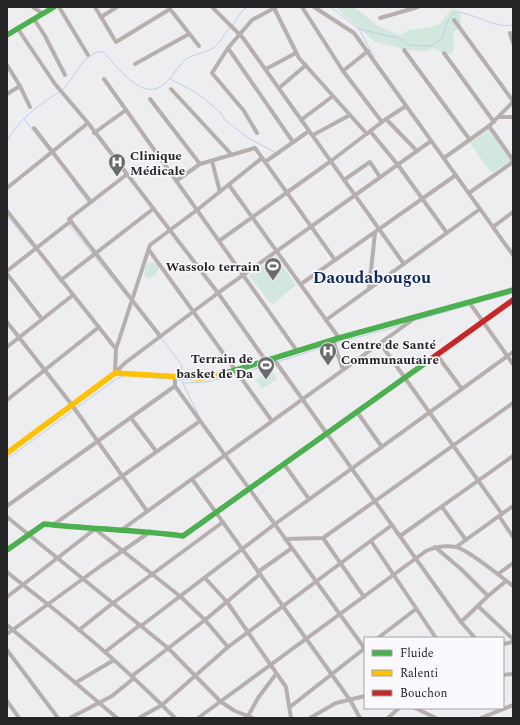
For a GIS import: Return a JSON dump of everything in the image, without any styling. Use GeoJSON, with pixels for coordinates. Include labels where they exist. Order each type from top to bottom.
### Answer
{"type":"FeatureCollection","features":[{"type":"Feature","properties":{"kind":"street"},"geometry":{"type":"LineString","coordinates":[[33,7],[43,14]]}},
{"type":"Feature","properties":{"kind":"street"},"geometry":{"type":"LineString","coordinates":[[8,33],[18,29],[54,7]]}},
{"type":"Feature","properties":{"kind":"street"},"geometry":{"type":"LineString","coordinates":[[59,7],[88,55]]}},
{"type":"Feature","properties":{"kind":"street"},"geometry":{"type":"LineString","coordinates":[[94,7],[116,42],[170,8],[199,46]]}},
{"type":"Feature","properties":{"kind":"street"},"geometry":{"type":"LineString","coordinates":[[100,17],[117,7]]}},
{"type":"Feature","properties":{"kind":"street"},"geometry":{"type":"LineString","coordinates":[[212,7],[240,34],[404,264]]}},
{"type":"Feature","properties":{"kind":"street"},"geometry":{"type":"LineString","coordinates":[[257,133],[244,111],[212,73],[228,48],[252,20],[275,7],[299,58],[350,115],[398,165],[447,233]]}},
{"type":"Feature","properties":{"kind":"street"},"geometry":{"type":"LineString","coordinates":[[302,7],[344,71],[382,122]]}},
{"type":"Feature","properties":{"kind":"street"},"geometry":{"type":"LineString","coordinates":[[314,7],[354,33],[513,255]]}},
{"type":"Feature","properties":{"kind":"street"},"geometry":{"type":"LineString","coordinates":[[380,18],[418,7]]}},
{"type":"Feature","properties":{"kind":"street"},"geometry":{"type":"LineString","coordinates":[[34,19],[45,36],[65,74]]}},
{"type":"Feature","properties":{"kind":"street"},"geometry":{"type":"LineString","coordinates":[[444,158],[494,122],[513,101],[454,20]]}},
{"type":"Feature","properties":{"kind":"street"},"geometry":{"type":"LineString","coordinates":[[18,29],[55,84],[88,124],[218,293],[266,360]]}},
{"type":"Feature","properties":{"kind":"street"},"geometry":{"type":"LineString","coordinates":[[510,33],[513,43]]}},
{"type":"Feature","properties":{"kind":"street"},"geometry":{"type":"LineString","coordinates":[[135,64],[189,34]]}},
{"type":"Feature","properties":{"kind":"street"},"geometry":{"type":"LineString","coordinates":[[228,48],[293,142]]}},
{"type":"Feature","properties":{"kind":"street"},"geometry":{"type":"LineString","coordinates":[[404,50],[470,140]]}},
{"type":"Feature","properties":{"kind":"street"},"geometry":{"type":"LineString","coordinates":[[344,71],[368,52]]}},
{"type":"Feature","properties":{"kind":"street"},"geometry":{"type":"LineString","coordinates":[[266,69],[296,53]]}},
{"type":"Feature","properties":{"kind":"street"},"geometry":{"type":"LineString","coordinates":[[444,53],[494,122]]}},
{"type":"Feature","properties":{"kind":"street"},"geometry":{"type":"LineString","coordinates":[[7,65],[20,86],[30,107]]}},
{"type":"Feature","properties":{"kind":"street"},"geometry":{"type":"LineString","coordinates":[[279,88],[306,65]]}},
{"type":"Feature","properties":{"kind":"street"},"geometry":{"type":"LineString","coordinates":[[104,79],[297,351]]}},
{"type":"Feature","properties":{"kind":"street"},"geometry":{"type":"LineString","coordinates":[[7,94],[20,86]]}},
{"type":"Feature","properties":{"kind":"street"},"geometry":{"type":"LineString","coordinates":[[171,89],[232,155]]}},
{"type":"Feature","properties":{"kind":"street"},"geometry":{"type":"LineString","coordinates":[[301,120],[334,96]]}},
{"type":"Feature","properties":{"kind":"street"},"geometry":{"type":"LineString","coordinates":[[150,99],[200,164]]}},
{"type":"Feature","properties":{"kind":"street"},"geometry":{"type":"LineString","coordinates":[[219,241],[406,106]]}},
{"type":"Feature","properties":{"kind":"street"},"geometry":{"type":"LineString","coordinates":[[94,133],[126,110]]}},
{"type":"Feature","properties":{"kind":"street"},"geometry":{"type":"LineString","coordinates":[[313,135],[350,115]]}},
{"type":"Feature","properties":{"kind":"street"},"geometry":{"type":"LineString","coordinates":[[499,117],[513,117]]}},
{"type":"Feature","properties":{"kind":"street"},"geometry":{"type":"LineString","coordinates":[[386,119],[417,151]]}},
{"type":"Feature","properties":{"kind":"street"},"geometry":{"type":"LineString","coordinates":[[7,188],[88,124]]}},
{"type":"Feature","properties":{"kind":"street"},"geometry":{"type":"LineString","coordinates":[[468,193],[513,161],[489,126]]}},
{"type":"Feature","properties":{"kind":"street"},"geometry":{"type":"LineString","coordinates":[[34,128],[92,202]]}},
{"type":"Feature","properties":{"kind":"street"},"geometry":{"type":"LineString","coordinates":[[115,373],[116,349],[150,245],[263,160],[309,131]]}},
{"type":"Feature","properties":{"kind":"street"},"geometry":{"type":"LineString","coordinates":[[7,452],[115,373],[124,363],[218,293],[431,141]]}},
{"type":"Feature","properties":{"kind":"street"},"geometry":{"type":"LineString","coordinates":[[176,181],[200,164],[255,148],[335,260]]}},
{"type":"Feature","properties":{"kind":"street"},"geometry":{"type":"LineString","coordinates":[[212,161],[220,192]]}},
{"type":"Feature","properties":{"kind":"street"},"geometry":{"type":"LineString","coordinates":[[344,180],[370,162],[380,177]]}},
{"type":"Feature","properties":{"kind":"street"},"geometry":{"type":"LineString","coordinates":[[7,271],[70,221],[69,219],[126,175]]}},
{"type":"Feature","properties":{"kind":"street"},"geometry":{"type":"LineString","coordinates":[[301,284],[456,175]]}},
{"type":"Feature","properties":{"kind":"street"},"geometry":{"type":"LineString","coordinates":[[229,185],[340,338]]}},
{"type":"Feature","properties":{"kind":"street"},"geometry":{"type":"LineString","coordinates":[[61,280],[153,209]]}},
{"type":"Feature","properties":{"kind":"street"},"geometry":{"type":"LineString","coordinates":[[326,320],[480,209]]}},
{"type":"Feature","properties":{"kind":"street"},"geometry":{"type":"LineString","coordinates":[[7,211],[116,349]]}},
{"type":"Feature","properties":{"kind":"street"},"geometry":{"type":"LineString","coordinates":[[493,227],[513,212]]}},
{"type":"Feature","properties":{"kind":"street"},"geometry":{"type":"LineString","coordinates":[[70,221],[160,336]]}},
{"type":"Feature","properties":{"kind":"street"},"geometry":{"type":"LineString","coordinates":[[369,289],[375,233]]}},
{"type":"Feature","properties":{"kind":"street"},"geometry":{"type":"LineString","coordinates":[[149,250],[272,421]]}},
{"type":"Feature","properties":{"kind":"street"},"geometry":{"type":"LineString","coordinates":[[7,274],[42,319]]}},
{"type":"Feature","properties":{"kind":"street"},"geometry":{"type":"LineString","coordinates":[[115,373],[201,378],[235,370],[419,315],[513,290]]}},
{"type":"Feature","properties":{"kind":"street"},"geometry":{"type":"LineString","coordinates":[[7,347],[73,295]]}},
{"type":"Feature","properties":{"kind":"street"},"geometry":{"type":"LineString","coordinates":[[7,550],[44,524],[183,536],[513,300]]}},
{"type":"Feature","properties":{"kind":"street"},"geometry":{"type":"LineString","coordinates":[[469,302],[513,364]]}},
{"type":"Feature","properties":{"kind":"street"},"geometry":{"type":"LineString","coordinates":[[120,531],[419,315]]}},
{"type":"Feature","properties":{"kind":"street"},"geometry":{"type":"LineString","coordinates":[[7,322],[72,405],[147,511]]}},
{"type":"Feature","properties":{"kind":"street"},"geometry":{"type":"LineString","coordinates":[[7,400],[99,327]]}},
{"type":"Feature","properties":{"kind":"street"},"geometry":{"type":"LineString","coordinates":[[333,340],[343,370]]}},
{"type":"Feature","properties":{"kind":"street"},"geometry":{"type":"LineString","coordinates":[[380,343],[479,480],[513,537]]}},
{"type":"Feature","properties":{"kind":"street"},"geometry":{"type":"LineString","coordinates":[[105,652],[182,597],[242,549],[309,499],[513,352]]}},
{"type":"Feature","properties":{"kind":"street"},"geometry":{"type":"LineString","coordinates":[[437,355],[462,389]]}},
{"type":"Feature","properties":{"kind":"street"},"geometry":{"type":"LineString","coordinates":[[273,358],[461,622],[475,637]]}},
{"type":"Feature","properties":{"kind":"street"},"geometry":{"type":"LineString","coordinates":[[175,377],[175,386],[364,647]]}},
{"type":"Feature","properties":{"kind":"street"},"geometry":{"type":"LineString","coordinates":[[7,506],[175,386]]}},
{"type":"Feature","properties":{"kind":"street"},"geometry":{"type":"LineString","coordinates":[[285,539],[323,538],[513,404]]}},
{"type":"Feature","properties":{"kind":"street"},"geometry":{"type":"LineString","coordinates":[[357,412],[382,447]]}},
{"type":"Feature","properties":{"kind":"street"},"geometry":{"type":"LineString","coordinates":[[131,418],[156,451]]}},
{"type":"Feature","properties":{"kind":"street"},"geometry":{"type":"LineString","coordinates":[[53,525],[200,420]]}},
{"type":"Feature","properties":{"kind":"street"},"geometry":{"type":"LineString","coordinates":[[400,536],[513,456]]}},
{"type":"Feature","properties":{"kind":"street"},"geometry":{"type":"LineString","coordinates":[[284,464],[309,499]]}},
{"type":"Feature","properties":{"kind":"street"},"geometry":{"type":"LineString","coordinates":[[192,479],[350,700],[360,718]]}},
{"type":"Feature","properties":{"kind":"street"},"geometry":{"type":"LineString","coordinates":[[456,547],[513,506]]}},
{"type":"Feature","properties":{"kind":"street"},"geometry":{"type":"LineString","coordinates":[[442,507],[466,540]]}},
{"type":"Feature","properties":{"kind":"street"},"geometry":{"type":"LineString","coordinates":[[7,516],[168,648],[221,702],[235,711],[250,717],[258,698],[276,674]]}},
{"type":"Feature","properties":{"kind":"street"},"geometry":{"type":"LineString","coordinates":[[79,630],[113,603],[223,522]]}},
{"type":"Feature","properties":{"kind":"street"},"geometry":{"type":"LineString","coordinates":[[138,718],[162,705],[228,647],[392,525]]}},
{"type":"Feature","properties":{"kind":"street"},"geometry":{"type":"LineString","coordinates":[[95,529],[182,597],[205,620],[228,647]]}},
{"type":"Feature","properties":{"kind":"street"},"geometry":{"type":"LineString","coordinates":[[7,597],[95,529]]}},
{"type":"Feature","properties":{"kind":"street"},"geometry":{"type":"LineString","coordinates":[[7,634],[150,532]]}},
{"type":"Feature","properties":{"kind":"street"},"geometry":{"type":"LineString","coordinates":[[323,538],[364,597]]}},
{"type":"Feature","properties":{"kind":"street"},"geometry":{"type":"LineString","coordinates":[[370,541],[435,637]]}},
{"type":"Feature","properties":{"kind":"street"},"geometry":{"type":"LineString","coordinates":[[434,547],[461,569],[488,596]]}},
{"type":"Feature","properties":{"kind":"street"},"geometry":{"type":"LineString","coordinates":[[198,718],[416,558],[434,547],[456,547],[466,552],[513,586]]}},
{"type":"Feature","properties":{"kind":"street"},"geometry":{"type":"LineString","coordinates":[[70,718],[112,696],[168,648],[227,602],[259,573],[292,548]]}},
{"type":"Feature","properties":{"kind":"street"},"geometry":{"type":"LineString","coordinates":[[498,574],[513,564]]}},
{"type":"Feature","properties":{"kind":"street"},"geometry":{"type":"LineString","coordinates":[[7,572],[105,652],[175,718]]}},
{"type":"Feature","properties":{"kind":"street"},"geometry":{"type":"LineString","coordinates":[[205,578],[227,602],[286,687],[291,718]]}},
{"type":"Feature","properties":{"kind":"street"},"geometry":{"type":"LineString","coordinates":[[461,622],[506,581]]}},
{"type":"Feature","properties":{"kind":"street"},"geometry":{"type":"LineString","coordinates":[[478,606],[513,639]]}},
{"type":"Feature","properties":{"kind":"street"},"geometry":{"type":"LineString","coordinates":[[379,637],[416,609]]}},
{"type":"Feature","properties":{"kind":"street"},"geometry":{"type":"LineString","coordinates":[[7,625],[117,718]]}},
{"type":"Feature","properties":{"kind":"street"},"geometry":{"type":"LineString","coordinates":[[290,707],[364,649]]}},
{"type":"Feature","properties":{"kind":"street"},"geometry":{"type":"LineString","coordinates":[[7,650],[58,718]]}},
{"type":"Feature","properties":{"kind":"street"},"geometry":{"type":"LineString","coordinates":[[75,683],[114,660]]}},
{"type":"Feature","properties":{"kind":"street"},"geometry":{"type":"LineString","coordinates":[[310,718],[336,703],[364,696]]}},
{"type":"Feature","properties":{"kind":"street"},"geometry":{"type":"LineString","coordinates":[[7,701],[19,718]]}},
{"type":"Feature","properties":{"kind":"street"},"geometry":{"type":"LineString","coordinates":[[481,718],[512,706]]}},
{"type":"Feature","properties":{"kind":"street"},"geometry":{"type":"LineString","coordinates":[[388,718],[398,709]]}},
{"type":"Feature","properties":{"kind":"street"},"geometry":{"type":"LineString","coordinates":[[416,709],[428,717],[436,718]]}},
{"type":"Feature","properties":{"kind":"green space"},"geometry":{"type":"Polygon","coordinates":[[[336,7],[354,7],[378,26],[399,35],[410,30],[440,24],[452,8],[460,12],[461,26],[453,33],[454,47],[452,54],[445,54],[434,48],[425,51],[409,50],[375,42],[336,7]]]}},
{"type":"Feature","properties":{"kind":"green space"},"geometry":{"type":"Polygon","coordinates":[[[490,129],[512,160],[491,173],[470,143],[490,129]]]}},
{"type":"Feature","properties":{"kind":"green space","name":"Wassolo terrain"},"geometry":{"type":"Polygon","coordinates":[[[276,256],[296,285],[272,305],[249,276],[276,256]]]}},
{"type":"Feature","properties":{"kind":"green space"},"geometry":{"type":"Polygon","coordinates":[[[152,262],[156,263],[159,268],[156,274],[148,279],[144,275],[146,264],[152,262]]]}},
{"type":"Feature","properties":{"kind":"green space","name":"Terrain de basket de Da"},"geometry":{"type":"Polygon","coordinates":[[[271,370],[277,379],[262,389],[256,380],[271,370]]]}},
{"type":"Feature","properties":{"kind":"waterway"},"geometry":{"type":"LineString","coordinates":[[233,25],[243,10],[248,7]]}},
{"type":"Feature","properties":{"kind":"waterway"},"geometry":{"type":"LineString","coordinates":[[331,7],[359,29],[398,38],[409,45],[433,45],[442,39],[448,20],[456,12],[499,25],[513,25]]}},
{"type":"Feature","properties":{"kind":"waterway"},"geometry":{"type":"LineString","coordinates":[[62,90],[85,60],[97,53],[104,52],[121,72],[136,85],[152,89],[160,87],[185,60],[210,50],[220,41],[231,27]]}},
{"type":"Feature","properties":{"kind":"waterway"},"geometry":{"type":"LineString","coordinates":[[359,29],[374,57]]}},
{"type":"Feature","properties":{"kind":"waterway"},"geometry":{"type":"LineString","coordinates":[[170,79],[201,96],[220,112],[225,120],[247,137],[276,153]]}},
{"type":"Feature","properties":{"kind":"waterway"},"geometry":{"type":"LineString","coordinates":[[7,141],[23,119],[37,107],[59,92]]}},
{"type":"Feature","properties":{"kind":"waterway"},"geometry":{"type":"LineString","coordinates":[[24,119],[49,151]]}},
{"type":"Feature","properties":{"kind":"waterway"},"geometry":{"type":"LineString","coordinates":[[73,182],[88,202]]}},
{"type":"Feature","properties":{"kind":"waterway"},"geometry":{"type":"LineString","coordinates":[[7,216],[32,246]]}},
{"type":"Feature","properties":{"kind":"waterway"},"geometry":{"type":"LineString","coordinates":[[69,225],[92,253]]}},
{"type":"Feature","properties":{"kind":"waterway"},"geometry":{"type":"LineString","coordinates":[[94,256],[126,295]]}},
{"type":"Feature","properties":{"kind":"waterway"},"geometry":{"type":"LineString","coordinates":[[50,269],[62,284]]}},
{"type":"Feature","properties":{"kind":"waterway"},"geometry":{"type":"LineString","coordinates":[[473,304],[513,293]]}},
{"type":"Feature","properties":{"kind":"waterway"},"geometry":{"type":"LineString","coordinates":[[413,321],[470,305]]}},
{"type":"Feature","properties":{"kind":"waterway"},"geometry":{"type":"LineString","coordinates":[[336,343],[403,325]]}},
{"type":"Feature","properties":{"kind":"waterway"},"geometry":{"type":"LineString","coordinates":[[161,338],[182,365],[181,372]]}},
{"type":"Feature","properties":{"kind":"waterway"},"geometry":{"type":"LineString","coordinates":[[277,362],[333,344]]}},
{"type":"Feature","properties":{"kind":"waterway"},"geometry":{"type":"LineString","coordinates":[[239,374],[274,363]]}},
{"type":"Feature","properties":{"kind":"waterway"},"geometry":{"type":"LineString","coordinates":[[183,383],[206,382],[236,375]]}},
{"type":"Feature","properties":{"kind":"waterway"},"geometry":{"type":"LineString","coordinates":[[76,408],[118,378],[125,376]]}},
{"type":"Feature","properties":{"kind":"waterway"},"geometry":{"type":"LineString","coordinates":[[141,377],[173,379]]}},
{"type":"Feature","properties":{"kind":"waterway"},"geometry":{"type":"LineString","coordinates":[[176,380],[181,380],[199,416]]}},
{"type":"Feature","properties":{"kind":"waterway"},"geometry":{"type":"LineString","coordinates":[[7,459],[74,410]]}},
{"type":"Feature","properties":{"kind":"traffic: fast"},"geometry":{"type":"LineString","coordinates":[[7,35],[54,7]]}},
{"type":"Feature","properties":{"kind":"traffic: fast"},"geometry":{"type":"LineString","coordinates":[[223,374],[339,338],[513,290]]}},
{"type":"Feature","properties":{"kind":"traffic: fast"},"geometry":{"type":"LineString","coordinates":[[7,550],[44,524],[183,536],[431,359]]}},
{"type":"Feature","properties":{"kind":"traffic: slow"},"geometry":{"type":"LineString","coordinates":[[7,453],[115,373],[201,378],[223,374]]}},
{"type":"Feature","properties":{"kind":"traffic: jam"},"geometry":{"type":"LineString","coordinates":[[431,359],[513,300]]}},
{"type":"Feature","properties":{"kind":"place","name":"Clinique Médicale"},"geometry":{"type":"Point","coordinates":[117,177]}},
{"type":"Feature","properties":{"kind":"place","name":"Wassolo terrain"},"geometry":{"type":"Point","coordinates":[273,281]}},
{"type":"Feature","properties":{"kind":"place","name":"Centre de Santé Communautaire"},"geometry":{"type":"Point","coordinates":[328,366]}},
{"type":"Feature","properties":{"kind":"place","name":"Terrain de basket de Da"},"geometry":{"type":"Point","coordinates":[266,380]}},
{"type":"Feature","properties":{"kind":"district","name":"Daoudabougou"},"geometry":{"type":"Point","coordinates":[372,277]}}]}
